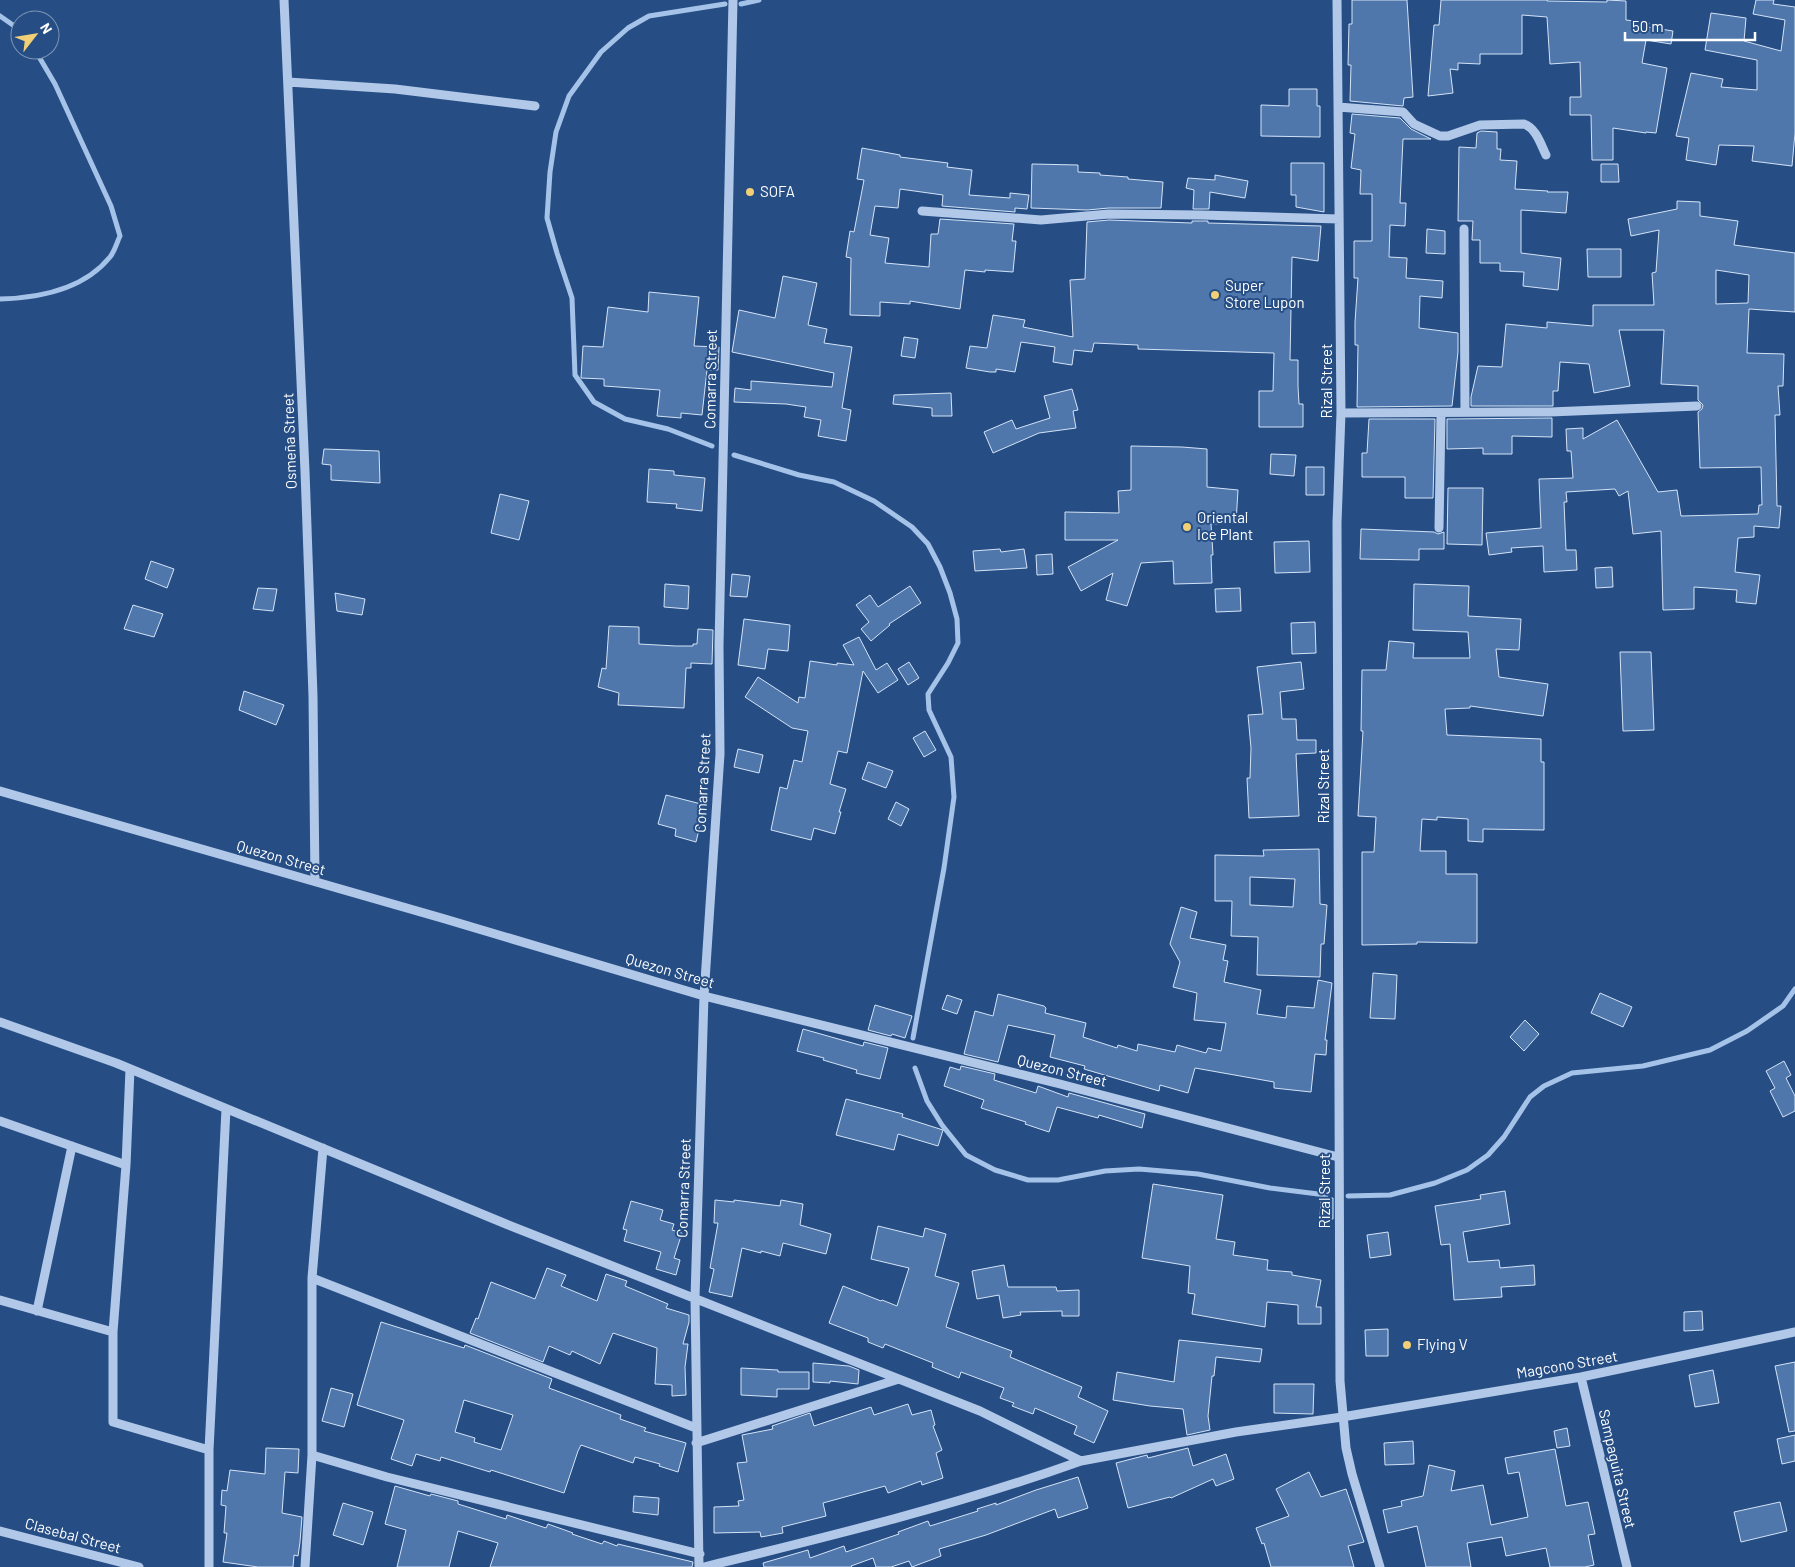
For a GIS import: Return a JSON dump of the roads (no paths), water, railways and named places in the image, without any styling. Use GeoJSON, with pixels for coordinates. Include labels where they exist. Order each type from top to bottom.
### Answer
{"type":"FeatureCollection","features":[{"type":"Feature","properties":{"kind":"street","name":"Osmeña Street"},"geometry":{"type":"LineString","coordinates":[[284,0],[313,696],[315,882]]}},
{"type":"Feature","properties":{"kind":"street","name":"Comarra Street"},"geometry":{"type":"LineString","coordinates":[[699,1567],[695,1298],[704,996],[720,754],[718,646],[733,0]]}},
{"type":"Feature","properties":{"kind":"street","name":"Rizal Street"},"geometry":{"type":"LineString","coordinates":[[1337,0],[1341,413],[1337,523],[1340,1381],[1342,1417],[1352,1474],[1380,1567]]}},
{"type":"Feature","properties":{"kind":"street"},"geometry":{"type":"LineString","coordinates":[[288,82],[395,90],[535,106]]}},
{"type":"Feature","properties":{"kind":"street"},"geometry":{"type":"LineString","coordinates":[[1338,107],[1403,112],[1414,124],[1440,136],[1448,136],[1480,125],[1524,124],[1533,130],[1546,155]]}},
{"type":"Feature","properties":{"kind":"street"},"geometry":{"type":"LineString","coordinates":[[922,211],[1041,220],[1109,214],[1339,219]]}},
{"type":"Feature","properties":{"kind":"street"},"geometry":{"type":"LineString","coordinates":[[1464,229],[1465,412]]}},
{"type":"Feature","properties":{"kind":"street"},"geometry":{"type":"LineString","coordinates":[[1341,413],[1550,412],[1698,406]]}},
{"type":"Feature","properties":{"kind":"street"},"geometry":{"type":"LineString","coordinates":[[1439,528],[1441,414]]}},
{"type":"Feature","properties":{"kind":"street","name":"Quezon Street"},"geometry":{"type":"LineString","coordinates":[[0,791],[704,996],[1060,1084],[1338,1157]]}},
{"type":"Feature","properties":{"kind":"street"},"geometry":{"type":"LineString","coordinates":[[0,1022],[130,1069],[506,1224],[980,1411],[1082,1461]]}},
{"type":"Feature","properties":{"kind":"street"},"geometry":{"type":"LineString","coordinates":[[130,1069],[126,1165],[113,1332],[113,1422],[209,1450]]}},
{"type":"Feature","properties":{"kind":"street"},"geometry":{"type":"LineString","coordinates":[[209,1567],[209,1450],[226,1109]]}},
{"type":"Feature","properties":{"kind":"street"},"geometry":{"type":"LineString","coordinates":[[0,1121],[126,1165]]}},
{"type":"Feature","properties":{"kind":"street"},"geometry":{"type":"LineString","coordinates":[[37,1312],[72,1146]]}},
{"type":"Feature","properties":{"kind":"street"},"geometry":{"type":"LineString","coordinates":[[306,1567],[312,1455],[312,1278],[323,1148]]}},
{"type":"Feature","properties":{"kind":"street"},"geometry":{"type":"LineString","coordinates":[[312,1278],[696,1428]]}},
{"type":"Feature","properties":{"kind":"street"},"geometry":{"type":"LineString","coordinates":[[0,1300],[113,1332]]}},
{"type":"Feature","properties":{"kind":"street","name":"Magcono Street"},"geometry":{"type":"LineString","coordinates":[[704,1567],[881,1524],[1022,1482],[1082,1461],[1236,1432],[1342,1417],[1582,1377],[1795,1332]]}},
{"type":"Feature","properties":{"kind":"street","name":"Sampaguita Street"},"geometry":{"type":"LineString","coordinates":[[1582,1377],[1627,1567]]}},
{"type":"Feature","properties":{"kind":"street"},"geometry":{"type":"LineString","coordinates":[[696,1443],[899,1379]]}},
{"type":"Feature","properties":{"kind":"street"},"geometry":{"type":"LineString","coordinates":[[312,1455],[387,1477],[700,1554]]}},
{"type":"Feature","properties":{"kind":"street","name":"Clasebal Street"},"geometry":{"type":"LineString","coordinates":[[0,1531],[138,1567]]}},
{"type":"Feature","properties":{"kind":"waterway"},"geometry":{"type":"LineString","coordinates":[[741,4],[759,0]]}},
{"type":"Feature","properties":{"kind":"waterway"},"geometry":{"type":"LineString","coordinates":[[712,446],[668,429],[625,419],[594,402],[575,375],[572,298],[547,218],[550,172],[556,132],[569,96],[601,52],[628,28],[649,16],[725,4]]}},
{"type":"Feature","properties":{"kind":"waterway"},"geometry":{"type":"LineString","coordinates":[[0,16],[10,23]]}},
{"type":"Feature","properties":{"kind":"waterway"},"geometry":{"type":"LineString","coordinates":[[0,299],[45,294],[74,284],[87,277],[110,257],[120,236],[111,206],[55,84],[41,60]]}},
{"type":"Feature","properties":{"kind":"waterway"},"geometry":{"type":"LineString","coordinates":[[734,455],[799,475],[834,482],[874,501],[912,527],[928,544],[940,567],[950,593],[957,619],[958,643],[948,663],[928,694],[929,710],[951,757],[954,797],[944,868],[913,1038]]}},
{"type":"Feature","properties":{"kind":"waterway"},"geometry":{"type":"LineString","coordinates":[[1348,1196],[1390,1195],[1435,1183],[1467,1170],[1488,1155],[1504,1137],[1530,1097],[1544,1086],[1572,1073],[1643,1066],[1710,1050],[1747,1031],[1783,1006],[1795,989]]}},
{"type":"Feature","properties":{"kind":"waterway"},"geometry":{"type":"LineString","coordinates":[[915,1068],[927,1101],[942,1125],[966,1155],[995,1170],[1028,1180],[1058,1180],[1105,1171],[1139,1169],[1198,1174],[1270,1188],[1326,1195]]}},
{"type":"Feature","properties":{"kind":"place","name":"SOFA"},"geometry":{"type":"Point","coordinates":[750,192]}},
{"type":"Feature","properties":{"kind":"place","name":"Super Store Lupon"},"geometry":{"type":"Point","coordinates":[1215,295]}},
{"type":"Feature","properties":{"kind":"place","name":"Oriental Ice Plant"},"geometry":{"type":"Point","coordinates":[1187,527]}},
{"type":"Feature","properties":{"kind":"place","name":"Flying V"},"geometry":{"type":"Point","coordinates":[1407,1345]}}]}
